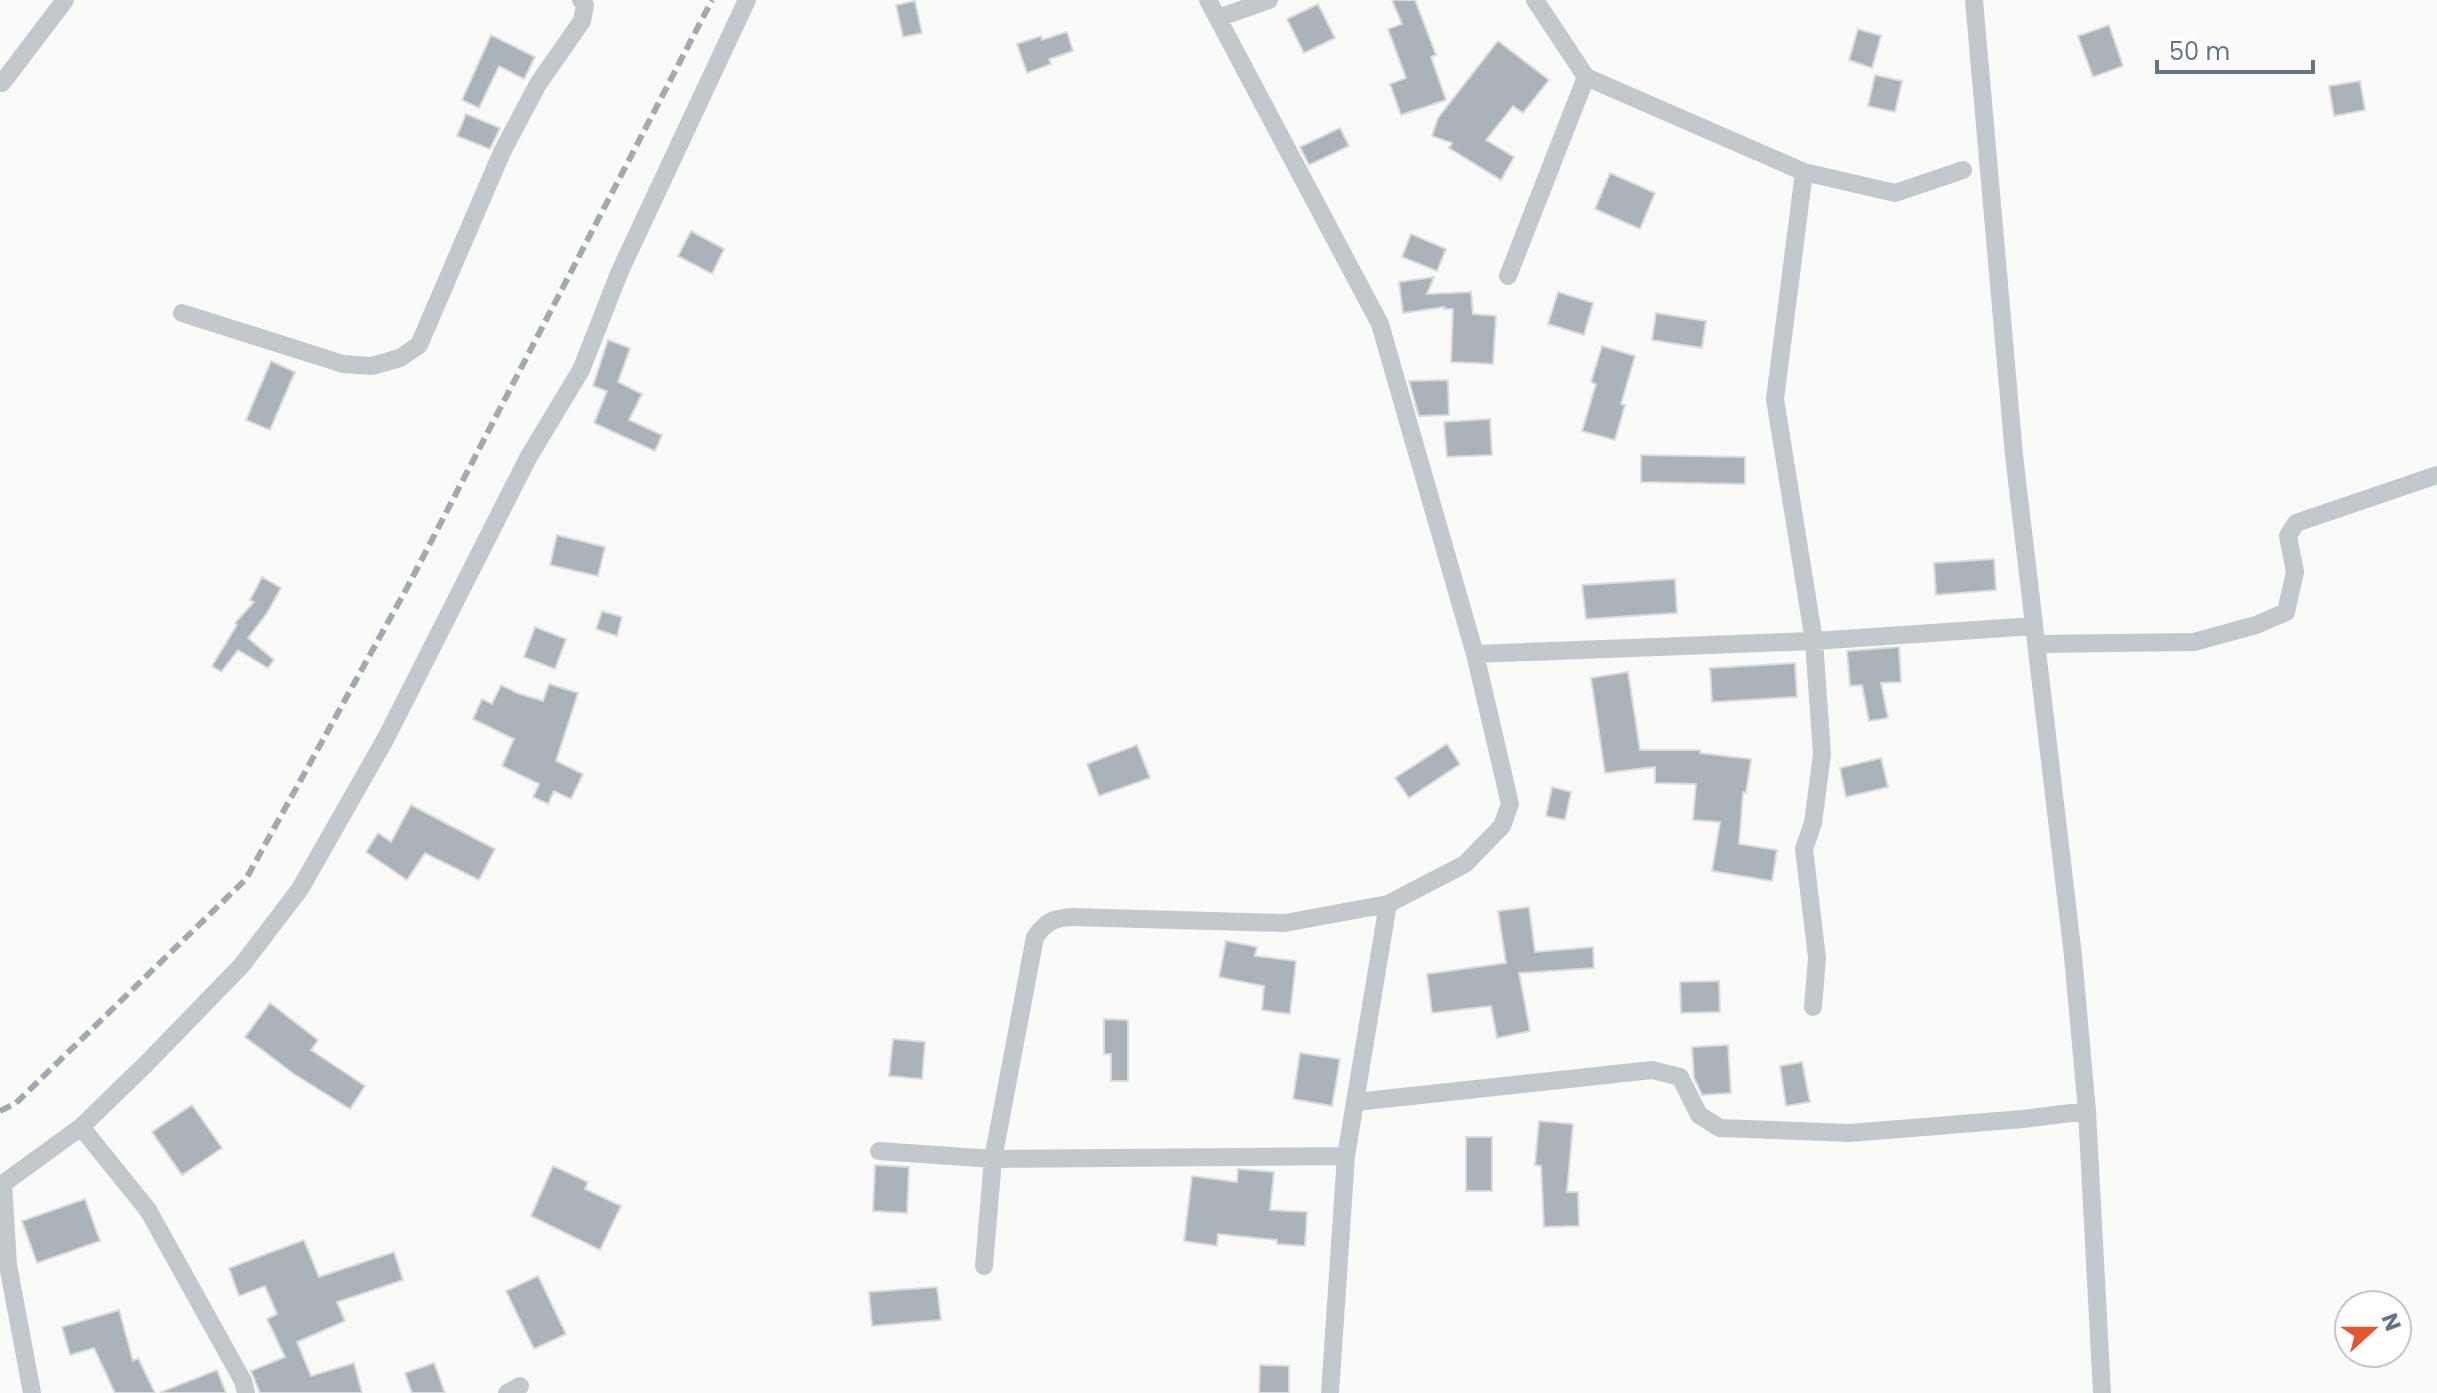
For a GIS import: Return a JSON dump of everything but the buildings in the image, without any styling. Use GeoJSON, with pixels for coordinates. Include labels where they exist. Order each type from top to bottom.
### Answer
{"type":"FeatureCollection","features":[{"type":"Feature","properties":{"kind":"street"},"geometry":{"type":"LineString","coordinates":[[2,83],[65,0]]}},
{"type":"Feature","properties":{"kind":"street"},"geometry":{"type":"LineString","coordinates":[[182,313],[343,364],[372,366],[400,358],[419,345],[502,152],[538,84],[582,21],[585,5],[581,0]]}},
{"type":"Feature","properties":{"kind":"street"},"geometry":{"type":"LineString","coordinates":[[32,1393],[8,1265],[2,1185],[81,1127],[146,1064],[242,965],[300,889],[386,738],[528,458],[581,370],[620,271],[747,0]]}},
{"type":"Feature","properties":{"kind":"street"},"geometry":{"type":"LineString","coordinates":[[984,1266],[993,1159],[1035,937],[1045,923],[1056,917],[1072,917],[1285,923],[1388,904],[1465,864],[1502,826],[1510,804],[1475,654],[1380,324],[1208,0]]}},
{"type":"Feature","properties":{"kind":"street"},"geometry":{"type":"LineString","coordinates":[[1218,18],[1269,0]]}},
{"type":"Feature","properties":{"kind":"street"},"geometry":{"type":"LineString","coordinates":[[1535,0],[1586,77],[1804,172],[1895,193],[1963,170]]}},
{"type":"Feature","properties":{"kind":"street"},"geometry":{"type":"LineString","coordinates":[[1974,0],[2014,455],[2073,956],[2087,1111],[2102,1393]]}},
{"type":"Feature","properties":{"kind":"street"},"geometry":{"type":"LineString","coordinates":[[1508,276],[1586,77]]}},
{"type":"Feature","properties":{"kind":"street"},"geometry":{"type":"LineString","coordinates":[[1804,172],[1775,399],[1814,641],[1822,754],[1813,823],[1804,849],[1817,958],[1813,1007]]}},
{"type":"Feature","properties":{"kind":"street"},"geometry":{"type":"LineString","coordinates":[[1475,654],[2035,635],[2194,642],[2256,625],[2286,612],[2295,572],[2288,536],[2296,523],[2437,475]]}},
{"type":"Feature","properties":{"kind":"street"},"geometry":{"type":"LineString","coordinates":[[1330,1393],[1346,1156],[1388,904]]}},
{"type":"Feature","properties":{"kind":"street"},"geometry":{"type":"LineString","coordinates":[[1356,1102],[1652,1070],[1680,1077],[1699,1115],[1720,1128],[1850,1133],[2087,1111]]}},
{"type":"Feature","properties":{"kind":"street"},"geometry":{"type":"LineString","coordinates":[[81,1127],[148,1210],[243,1381],[246,1393]]}},
{"type":"Feature","properties":{"kind":"street"},"geometry":{"type":"LineString","coordinates":[[879,1151],[993,1159],[1346,1156]]}},
{"type":"Feature","properties":{"kind":"railway"},"geometry":{"type":"LineString","coordinates":[[0,1111],[16,1103],[246,879],[408,586],[712,0]]}}]}
